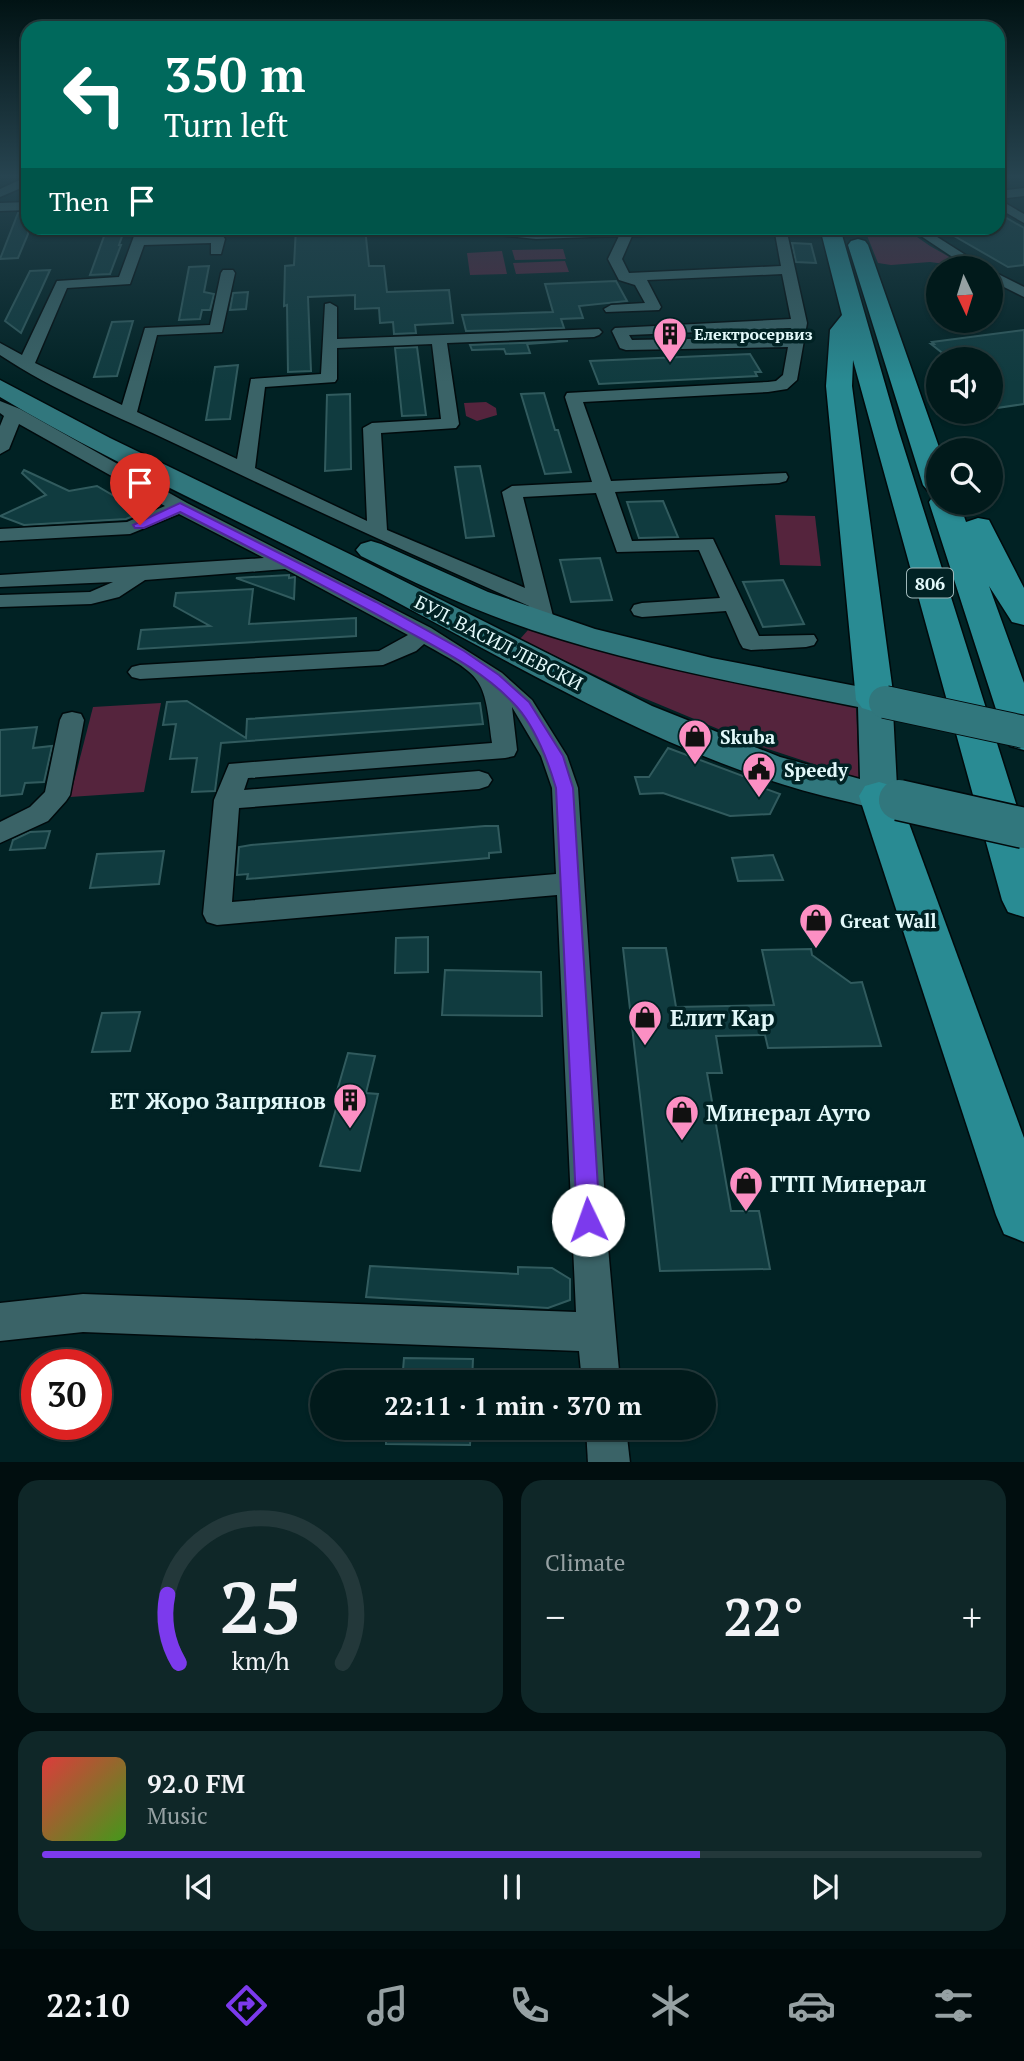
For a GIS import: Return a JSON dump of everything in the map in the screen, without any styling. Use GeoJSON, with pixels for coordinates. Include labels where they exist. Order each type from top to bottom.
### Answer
{"type":"FeatureCollection","features":[{"type":"Feature","properties":{"kind":"main road","name":"806"},"geometry":{"type":"LineString","coordinates":[[838,246],[926,456]]}},
{"type":"Feature","properties":{"kind":"main road","name":"806"},"geometry":{"type":"LineString","coordinates":[[855,246],[867,315],[1024,900]]}},
{"type":"Feature","properties":{"kind":"main road"},"geometry":{"type":"LineString","coordinates":[[926,377],[898,331],[867,315],[842,330],[839,386],[880,701],[889,798],[1024,1214]]}},
{"type":"Feature","properties":{"kind":"main road","name":"БУЛ. ВАСИЛ ЛЕВСКИ"},"geometry":{"type":"LineString","coordinates":[[13,367],[432,580],[542,613],[631,648],[1024,735]]}},
{"type":"Feature","properties":{"kind":"main road","name":"БУЛ. ВАСИЛ ЛЕВСКИ"},"geometry":{"type":"LineString","coordinates":[[0,387],[383,597],[512,653],[657,721],[775,767],[889,798],[1024,828]]}},
{"type":"Feature","properties":{"kind":"main road","name":"806"},"geometry":{"type":"LineString","coordinates":[[948,515],[1024,735]]}},
{"type":"Feature","properties":{"kind":"main road"},"geometry":{"type":"LineString","coordinates":[[974,515],[990,556],[1024,615]]}},
{"type":"Feature","properties":{"kind":"street"},"geometry":{"type":"LineString","coordinates":[[13,367],[62,284],[125,281],[137,246]]}},
{"type":"Feature","properties":{"kind":"street"},"geometry":{"type":"LineString","coordinates":[[216,251],[217,246]]}},
{"type":"Feature","properties":{"kind":"street"},"geometry":{"type":"LineString","coordinates":[[611,309],[654,307],[641,282],[624,277],[615,259],[621,246]]}},
{"type":"Feature","properties":{"kind":"street"},"geometry":{"type":"LineString","coordinates":[[784,246],[799,323],[791,377],[775,386],[573,397],[624,548],[706,543],[751,643],[806,640]]}},
{"type":"Feature","properties":{"kind":"street"},"geometry":{"type":"LineString","coordinates":[[944,246],[960,256]]}},
{"type":"Feature","properties":{"kind":"street"},"geometry":{"type":"LineString","coordinates":[[624,277],[789,270]]}},
{"type":"Feature","properties":{"kind":"street"},"geometry":{"type":"LineString","coordinates":[[128,415],[150,331],[217,328],[228,273]]}},
{"type":"Feature","properties":{"kind":"street"},"geometry":{"type":"LineString","coordinates":[[1003,281],[1024,293]]}},
{"type":"Feature","properties":{"kind":"street"},"geometry":{"type":"LineString","coordinates":[[245,470],[257,382],[329,379],[330,307]]}},
{"type":"Feature","properties":{"kind":"street"},"geometry":{"type":"LineString","coordinates":[[795,342],[626,345],[620,331],[799,323]]}},
{"type":"Feature","properties":{"kind":"street"},"geometry":{"type":"LineString","coordinates":[[330,344],[594,332]]}},
{"type":"Feature","properties":{"kind":"street"},"geometry":{"type":"LineString","coordinates":[[377,533],[372,428],[450,424],[439,339]]}},
{"type":"Feature","properties":{"kind":"street"},"geometry":{"type":"LineString","coordinates":[[0,348],[13,367],[128,415],[542,613]]}},
{"type":"Feature","properties":{"kind":"street"},"geometry":{"type":"LineString","coordinates":[[0,449],[7,410],[286,563],[383,597],[423,633],[486,673],[524,705],[554,756],[565,788],[600,1370]]}},
{"type":"Feature","properties":{"kind":"street"},"geometry":{"type":"LineString","coordinates":[[542,613],[512,492],[779,477]]}},
{"type":"Feature","properties":{"kind":"street"},"geometry":{"type":"LineString","coordinates":[[0,535],[130,528],[180,507]]}},
{"type":"Feature","properties":{"kind":"street"},"geometry":{"type":"LineString","coordinates":[[0,580],[144,574],[286,563]]}},
{"type":"Feature","properties":{"kind":"street"},"geometry":{"type":"LineString","coordinates":[[0,601],[91,598],[111,592],[144,574]]}},
{"type":"Feature","properties":{"kind":"street"},"geometry":{"type":"LineString","coordinates":[[642,610],[733,604]]}},
{"type":"Feature","properties":{"kind":"street"},"geometry":{"type":"LineString","coordinates":[[140,672],[383,658],[421,638],[423,633]]}},
{"type":"Feature","properties":{"kind":"street"},"geometry":{"type":"LineString","coordinates":[[486,673],[498,694],[505,750],[237,770],[227,800],[217,914],[570,883]]}},
{"type":"Feature","properties":{"kind":"street"},"geometry":{"type":"LineString","coordinates":[[0,833],[38,814],[51,804],[57,795],[72,720]]}},
{"type":"Feature","properties":{"kind":"street"},"geometry":{"type":"LineString","coordinates":[[227,800],[479,780]]}},
{"type":"Feature","properties":{"kind":"street"},"geometry":{"type":"LineString","coordinates":[[0,1322],[83,1313],[596,1332]]}},
{"type":"Feature","properties":{"kind":"street"},"geometry":{"type":"LineString","coordinates":[[607,1440],[609,1462]]}},
{"type":"Feature","properties":{"kind":"shaded area"},"geometry":{"type":"Polygon","coordinates":[[[871,246],[930,246],[948,256],[926,256],[926,262],[891,265],[878,263],[871,246]]]}},
{"type":"Feature","properties":{"kind":"shaded area"},"geometry":{"type":"Polygon","coordinates":[[[563,249],[566,259],[515,260],[512,250],[563,249]]]}},
{"type":"Feature","properties":{"kind":"shaded area"},"geometry":{"type":"Polygon","coordinates":[[[502,251],[507,274],[470,275],[467,253],[502,251]]]}},
{"type":"Feature","properties":{"kind":"shaded area"},"geometry":{"type":"Polygon","coordinates":[[[565,261],[569,272],[516,274],[513,263],[565,261]]]}},
{"type":"Feature","properties":{"kind":"shaded area"},"geometry":{"type":"Polygon","coordinates":[[[486,402],[496,408],[497,415],[477,421],[466,416],[464,403],[486,402]]]}},
{"type":"Feature","properties":{"kind":"shaded area"},"geometry":{"type":"Polygon","coordinates":[[[775,515],[815,516],[821,566],[780,565],[775,515]]]}},
{"type":"Feature","properties":{"kind":"shaded area"},"geometry":{"type":"Polygon","coordinates":[[[528,630],[856,707],[859,779],[759,746],[639,696],[520,639],[528,630]]]}},
{"type":"Feature","properties":{"kind":"shaded area"},"geometry":{"type":"Polygon","coordinates":[[[161,703],[144,792],[70,797],[93,707],[161,703]]]}},
{"type":"Feature","properties":{"kind":"building"},"geometry":{"type":"Polygon","coordinates":[[[5,246],[23,246],[18,258],[0,259],[5,246]]]}},
{"type":"Feature","properties":{"kind":"building"},"geometry":{"type":"Polygon","coordinates":[[[100,246],[121,246],[110,274],[90,275],[100,246]]]}},
{"type":"Feature","properties":{"kind":"building"},"geometry":{"type":"Polygon","coordinates":[[[295,246],[367,246],[369,266],[384,266],[387,292],[449,290],[453,323],[415,325],[416,333],[394,334],[393,322],[380,323],[379,308],[355,309],[355,295],[308,297],[311,371],[288,372],[287,305],[284,306],[285,266],[294,265],[295,246]]]}},
{"type":"Feature","properties":{"kind":"building"},"geometry":{"type":"Polygon","coordinates":[[[793,246],[812,246],[816,263],[796,262],[793,246]]]}},
{"type":"Feature","properties":{"kind":"building"},"geometry":{"type":"Polygon","coordinates":[[[972,246],[1024,246],[1024,265],[1008,267],[1003,264],[1003,256],[989,256],[972,246]]]}},
{"type":"Feature","properties":{"kind":"building"},"geometry":{"type":"Polygon","coordinates":[[[209,266],[204,292],[214,294],[210,310],[202,310],[200,319],[179,320],[189,267],[209,266]]]}},
{"type":"Feature","properties":{"kind":"building"},"geometry":{"type":"Polygon","coordinates":[[[50,270],[21,333],[5,321],[30,271],[50,270]]]}},
{"type":"Feature","properties":{"kind":"building"},"geometry":{"type":"Polygon","coordinates":[[[616,281],[627,301],[579,306],[583,318],[561,319],[564,328],[466,331],[462,315],[553,312],[545,284],[616,281]]]}},
{"type":"Feature","properties":{"kind":"building"},"geometry":{"type":"Polygon","coordinates":[[[248,292],[246,309],[230,310],[233,293],[248,292]]]}},
{"type":"Feature","properties":{"kind":"building"},"geometry":{"type":"Polygon","coordinates":[[[133,321],[117,376],[94,377],[112,322],[133,321]]]}},
{"type":"Feature","properties":{"kind":"building"},"geometry":{"type":"Polygon","coordinates":[[[1024,330],[1024,404],[1003,407],[1003,347],[935,347],[931,344],[1024,330]]]}},
{"type":"Feature","properties":{"kind":"building"},"geometry":{"type":"Polygon","coordinates":[[[568,341],[527,344],[530,353],[506,354],[504,349],[472,350],[470,345],[568,341]]]}},
{"type":"Feature","properties":{"kind":"building"},"geometry":{"type":"Polygon","coordinates":[[[417,347],[426,415],[402,416],[395,348],[417,347]]]}},
{"type":"Feature","properties":{"kind":"building"},"geometry":{"type":"Polygon","coordinates":[[[750,354],[761,372],[755,372],[757,376],[599,384],[590,361],[750,354]]]}},
{"type":"Feature","properties":{"kind":"building"},"geometry":{"type":"Polygon","coordinates":[[[238,365],[230,419],[206,420],[215,367],[238,365]]]}},
{"type":"Feature","properties":{"kind":"building"},"geometry":{"type":"Polygon","coordinates":[[[544,393],[571,472],[545,474],[521,394],[544,393]]]}},
{"type":"Feature","properties":{"kind":"building"},"geometry":{"type":"Polygon","coordinates":[[[350,394],[351,469],[325,471],[327,395],[350,394]]]}},
{"type":"Feature","properties":{"kind":"building"},"geometry":{"type":"Polygon","coordinates":[[[480,466],[494,536],[466,538],[455,467],[480,466]]]}},
{"type":"Feature","properties":{"kind":"building"},"geometry":{"type":"Polygon","coordinates":[[[24,470],[69,491],[97,486],[116,497],[130,490],[158,506],[126,519],[24,525],[0,516],[46,495],[22,473],[24,470]]]}},
{"type":"Feature","properties":{"kind":"building"},"geometry":{"type":"Polygon","coordinates":[[[663,501],[678,537],[639,538],[627,502],[663,501]]]}},
{"type":"Feature","properties":{"kind":"building"},"geometry":{"type":"Polygon","coordinates":[[[600,558],[612,600],[571,602],[560,560],[600,558]]]}},
{"type":"Feature","properties":{"kind":"building"},"geometry":{"type":"Polygon","coordinates":[[[289,575],[289,578],[295,577],[294,599],[236,578],[289,575]]]}},
{"type":"Feature","properties":{"kind":"building"},"geometry":{"type":"Polygon","coordinates":[[[783,580],[804,624],[763,627],[743,582],[783,580]]]}},
{"type":"Feature","properties":{"kind":"building"},"geometry":{"type":"Polygon","coordinates":[[[253,589],[249,624],[356,618],[356,636],[138,649],[141,630],[210,626],[174,606],[176,593],[253,589]]]}},
{"type":"Feature","properties":{"kind":"building"},"geometry":{"type":"Polygon","coordinates":[[[187,701],[246,738],[247,719],[480,703],[483,724],[221,743],[215,791],[192,792],[197,758],[170,759],[176,724],[163,725],[167,702],[187,701]]]}},
{"type":"Feature","properties":{"kind":"building"},"geometry":{"type":"Polygon","coordinates":[[[37,727],[33,748],[52,746],[44,782],[25,783],[22,794],[0,796],[0,730],[37,727]]]}},
{"type":"Feature","properties":{"kind":"building"},"geometry":{"type":"Polygon","coordinates":[[[668,748],[759,782],[758,786],[780,794],[770,814],[730,816],[663,793],[640,794],[635,777],[649,777],[668,748]]]}},
{"type":"Feature","properties":{"kind":"building"},"geometry":{"type":"Polygon","coordinates":[[[498,826],[501,852],[489,853],[489,858],[247,879],[248,874],[237,875],[239,847],[498,826]]]}},
{"type":"Feature","properties":{"kind":"building"},"geometry":{"type":"Polygon","coordinates":[[[50,831],[45,848],[10,850],[13,840],[30,832],[50,831]]]}},
{"type":"Feature","properties":{"kind":"building"},"geometry":{"type":"Polygon","coordinates":[[[164,851],[159,884],[90,888],[97,854],[164,851]]]}},
{"type":"Feature","properties":{"kind":"building"},"geometry":{"type":"Polygon","coordinates":[[[773,855],[783,880],[738,881],[732,858],[773,855]]]}},
{"type":"Feature","properties":{"kind":"building"},"geometry":{"type":"Polygon","coordinates":[[[428,937],[428,972],[395,973],[396,938],[428,937]]]}},
{"type":"Feature","properties":{"kind":"building","name":"Минерал Ауто"},"geometry":{"type":"Polygon","coordinates":[[[623,948],[666,948],[676,1007],[774,1005],[762,950],[811,949],[812,955],[851,983],[862,982],[881,1046],[768,1048],[765,1035],[716,1036],[722,1073],[707,1073],[731,1211],[759,1211],[770,1269],[660,1271],[623,948]]]}},
{"type":"Feature","properties":{"kind":"building"},"geometry":{"type":"Polygon","coordinates":[[[445,970],[541,972],[542,1016],[442,1015],[445,970]]]}},
{"type":"Feature","properties":{"kind":"building"},"geometry":{"type":"Polygon","coordinates":[[[140,1012],[130,1051],[92,1052],[102,1013],[140,1012]]]}},
{"type":"Feature","properties":{"kind":"building","name":"ЕТ Жоро Запрянов"},"geometry":{"type":"Polygon","coordinates":[[[348,1053],[375,1056],[366,1093],[378,1094],[360,1171],[320,1166],[341,1091],[337,1091],[348,1053]]]}},
{"type":"Feature","properties":{"kind":"building"},"geometry":{"type":"Polygon","coordinates":[[[370,1266],[518,1274],[518,1267],[552,1268],[570,1279],[570,1300],[548,1308],[366,1297],[370,1266]]]}},
{"type":"Feature","properties":{"kind":"building"},"geometry":{"type":"Polygon","coordinates":[[[404,1358],[473,1359],[473,1370],[403,1370],[404,1358]]]}},
{"type":"Feature","properties":{"kind":"building"},"geometry":{"type":"Polygon","coordinates":[[[386,1440],[470,1440],[470,1445],[386,1444],[386,1440]]]}},
{"type":"Feature","properties":{"kind":"place","name":"Електросервиз"},"geometry":{"type":"Point","coordinates":[670,364]}},
{"type":"Feature","properties":{"kind":"place","name":"Skuba"},"geometry":{"type":"Point","coordinates":[695,766]}},
{"type":"Feature","properties":{"kind":"place","name":"Speedy"},"geometry":{"type":"Point","coordinates":[759,799]}},
{"type":"Feature","properties":{"kind":"place","name":"Great Wall"},"geometry":{"type":"Point","coordinates":[816,950]}},
{"type":"Feature","properties":{"kind":"place","name":"Елит Кар"},"geometry":{"type":"Point","coordinates":[645,1047]}},
{"type":"Feature","properties":{"kind":"place","name":"ЕТ Жоро Запрянов"},"geometry":{"type":"Point","coordinates":[350,1130]}},
{"type":"Feature","properties":{"kind":"place","name":"Минерал Ауто"},"geometry":{"type":"Point","coordinates":[682,1142]}},
{"type":"Feature","properties":{"kind":"place","name":"ГТП Минерал"},"geometry":{"type":"Point","coordinates":[746,1213]}},
{"type":"Feature","properties":{"kind":"route"},"geometry":{"type":"LineString","coordinates":[[140,525],[180,507],[371,605],[459,654],[494,678],[524,705],[554,756],[565,788],[588,1220]]}}]}
